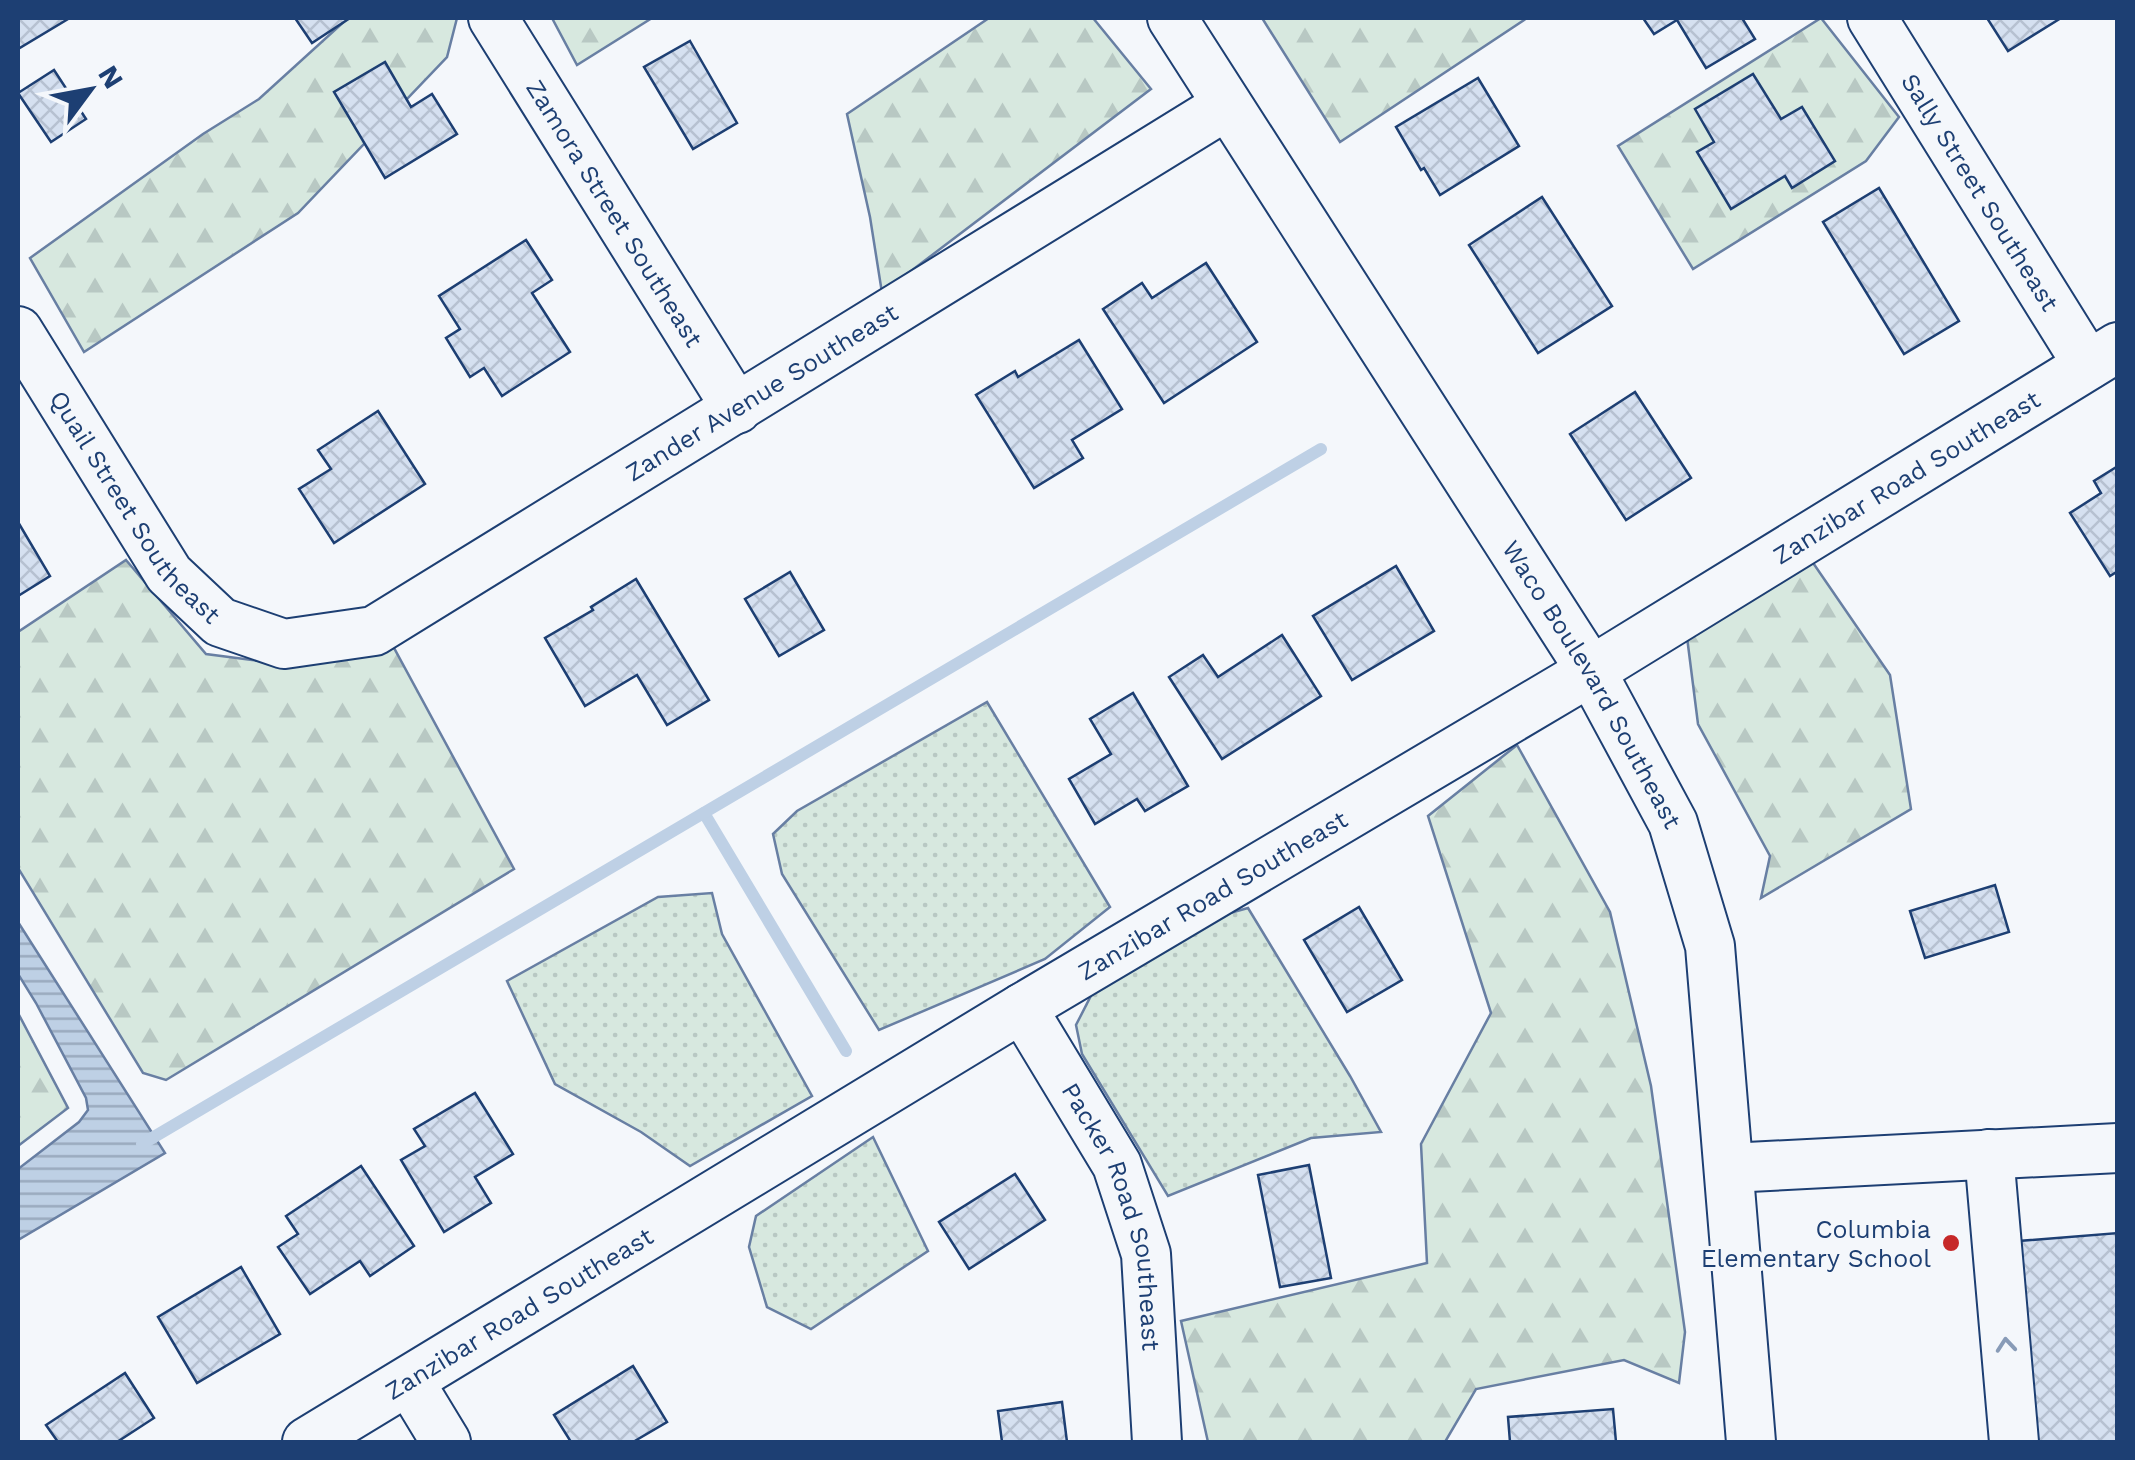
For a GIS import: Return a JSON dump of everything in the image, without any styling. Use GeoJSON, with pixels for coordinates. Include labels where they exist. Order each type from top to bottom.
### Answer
{"type":"FeatureCollection","features":[{"type":"Feature","properties":{"kind":"street","name":"Zamora Street Southeast"},"geometry":{"type":"LineString","coordinates":[[493,18],[737,409]]}},
{"type":"Feature","properties":{"kind":"street","name":"Waco Boulevard Southeast"},"geometry":{"type":"LineString","coordinates":[[1172,18],[1591,671],[1673,824],[1710,946],[1751,1442]]}},
{"type":"Feature","properties":{"kind":"street","name":"Sally Street Southeast"},"geometry":{"type":"LineString","coordinates":[[1872,18],[2103,356]]}},
{"type":"Feature","properties":{"kind":"street","name":"Zander Avenue Southeast"},"geometry":{"type":"LineString","coordinates":[[284,644],[374,630],[1227,106]]}},
{"type":"Feature","properties":{"kind":"street","name":"Quail Street Southeast"},"geometry":{"type":"LineString","coordinates":[[18,331],[169,574],[220,622],[284,644]]}},
{"type":"Feature","properties":{"kind":"street","name":"Zanzibar Road Southeast"},"geometry":{"type":"LineString","coordinates":[[307,1442],[1022,1008],[1591,671],[2103,356]]}},
{"type":"Feature","properties":{"kind":"street","name":"Packer Road Southeast"},"geometry":{"type":"LineString","coordinates":[[1022,1008],[1117,1165],[1146,1254],[1157,1442]]}},
{"type":"Feature","properties":{"kind":"street"},"geometry":{"type":"LineString","coordinates":[[1728,1168],[2118,1148]]}},
{"type":"Feature","properties":{"kind":"street"},"geometry":{"type":"LineString","coordinates":[[1990,1154],[2014,1442]]}},
{"type":"Feature","properties":{"kind":"street"},"geometry":{"type":"LineString","coordinates":[[408,1381],[446,1442]]}},
{"type":"Feature","properties":{"kind":"green space"},"geometry":{"type":"Polygon","coordinates":[[[348,18],[457,18],[447,57],[298,213],[84,352],[30,258],[203,134],[259,99],[348,18]]]}},
{"type":"Feature","properties":{"kind":"green space"},"geometry":{"type":"Polygon","coordinates":[[[552,18],[652,18],[577,65],[552,18]]]}},
{"type":"Feature","properties":{"kind":"green space"},"geometry":{"type":"Polygon","coordinates":[[[989,18],[1093,18],[1151,89],[882,293],[847,114],[989,18]]]}},
{"type":"Feature","properties":{"kind":"green space"},"geometry":{"type":"Polygon","coordinates":[[[1262,18],[1527,18],[1340,142],[1262,18]]]}},
{"type":"Feature","properties":{"kind":"green space"},"geometry":{"type":"Polygon","coordinates":[[[1821,18],[1899,117],[1866,161],[1693,269],[1618,146],[1821,18]]]}},
{"type":"Feature","properties":{"kind":"green space"},"geometry":{"type":"Polygon","coordinates":[[[1809,557],[1890,675],[1911,809],[1761,898],[1770,856],[1698,724],[1687,637],[1809,557]]]}},
{"type":"Feature","properties":{"kind":"green space"},"geometry":{"type":"Polygon","coordinates":[[[126,560],[206,654],[299,666],[394,648],[514,869],[166,1080],[143,1073],[18,868],[18,632],[126,560]]]}},
{"type":"Feature","properties":{"kind":"green space"},"geometry":{"type":"Polygon","coordinates":[[[987,702],[1110,907],[1045,959],[879,1030],[782,874],[773,834],[797,811],[987,702]]]}},
{"type":"Feature","properties":{"kind":"green space"},"geometry":{"type":"Polygon","coordinates":[[[1517,745],[1610,912],[1651,1086],[1685,1332],[1679,1383],[1624,1360],[1476,1389],[1445,1442],[1208,1442],[1181,1321],[1427,1263],[1421,1144],[1491,1013],[1428,816],[1517,745]]]}},
{"type":"Feature","properties":{"kind":"green space"},"geometry":{"type":"Polygon","coordinates":[[[712,893],[722,934],[812,1096],[690,1166],[641,1132],[555,1084],[507,981],[658,897],[712,893]]]}},
{"type":"Feature","properties":{"kind":"green space"},"geometry":{"type":"Polygon","coordinates":[[[1248,908],[1381,1132],[1311,1138],[1168,1196],[1082,1054],[1076,1025],[1097,984],[1212,918],[1248,908]]]}},
{"type":"Feature","properties":{"kind":"green space"},"geometry":{"type":"Polygon","coordinates":[[[18,1013],[68,1108],[18,1146],[18,1013]]]}},
{"type":"Feature","properties":{"kind":"green space"},"geometry":{"type":"Polygon","coordinates":[[[873,1137],[928,1251],[811,1329],[767,1307],[749,1247],[756,1216],[873,1137]]]}},
{"type":"Feature","properties":{"kind":"water"},"geometry":{"type":"Polygon","coordinates":[[[18,922],[165,1153],[18,1240],[18,1169],[79,1122],[88,1110],[86,1098],[18,974],[18,922]]]}},
{"type":"Feature","properties":{"kind":"building"},"geometry":{"type":"Polygon","coordinates":[[[18,18],[67,18],[68,19],[18,49],[18,18]]]}},
{"type":"Feature","properties":{"kind":"building"},"geometry":{"type":"Polygon","coordinates":[[[295,18],[350,18],[312,43],[295,18]]]}},
{"type":"Feature","properties":{"kind":"building"},"geometry":{"type":"Polygon","coordinates":[[[1643,18],[1742,18],[1755,39],[1706,68],[1677,20],[1654,34],[1643,18]]]}},
{"type":"Feature","properties":{"kind":"building"},"geometry":{"type":"Polygon","coordinates":[[[1987,18],[2061,18],[2008,51],[1987,18]]]}},
{"type":"Feature","properties":{"kind":"building"},"geometry":{"type":"Polygon","coordinates":[[[690,41],[737,123],[693,149],[644,67],[690,41]]]}},
{"type":"Feature","properties":{"kind":"building"},"geometry":{"type":"Polygon","coordinates":[[[385,62],[411,107],[432,94],[457,134],[385,178],[334,92],[385,62]]]}},
{"type":"Feature","properties":{"kind":"building"},"geometry":{"type":"Polygon","coordinates":[[[54,70],[86,119],[51,142],[18,93],[54,70]]]}},
{"type":"Feature","properties":{"kind":"building"},"geometry":{"type":"Polygon","coordinates":[[[1753,74],[1781,119],[1802,107],[1835,161],[1792,188],[1785,176],[1731,209],[1697,152],[1714,142],[1695,109],[1753,74]]]}},
{"type":"Feature","properties":{"kind":"building"},"geometry":{"type":"Polygon","coordinates":[[[1478,78],[1519,146],[1440,195],[1396,127],[1478,78]]]}},
{"type":"Feature","properties":{"kind":"building"},"geometry":{"type":"Polygon","coordinates":[[[1879,188],[1959,321],[1904,354],[1823,222],[1879,188]]]}},
{"type":"Feature","properties":{"kind":"building"},"geometry":{"type":"Polygon","coordinates":[[[1542,197],[1612,306],[1538,353],[1469,245],[1542,197]]]}},
{"type":"Feature","properties":{"kind":"building"},"geometry":{"type":"Polygon","coordinates":[[[526,240],[552,280],[532,293],[570,352],[502,396],[484,368],[470,377],[446,338],[460,329],[439,296],[526,240]]]}},
{"type":"Feature","properties":{"kind":"building"},"geometry":{"type":"Polygon","coordinates":[[[1206,263],[1257,342],[1164,403],[1103,309],[1142,283],[1152,298],[1206,263]]]}},
{"type":"Feature","properties":{"kind":"building"},"geometry":{"type":"Polygon","coordinates":[[[1079,340],[1122,409],[1072,440],[1083,458],[1034,488],[976,395],[1015,371],[1018,377],[1079,340]]]}},
{"type":"Feature","properties":{"kind":"building"},"geometry":{"type":"Polygon","coordinates":[[[1635,392],[1691,478],[1626,520],[1570,434],[1635,392]]]}},
{"type":"Feature","properties":{"kind":"building"},"geometry":{"type":"Polygon","coordinates":[[[378,411],[425,484],[334,543],[299,489],[331,469],[318,450],[378,411]]]}},
{"type":"Feature","properties":{"kind":"building"},"geometry":{"type":"Polygon","coordinates":[[[2118,466],[2118,571],[2110,576],[2070,513],[2101,493],[2094,481],[2118,466]]]}},
{"type":"Feature","properties":{"kind":"building"},"geometry":{"type":"Polygon","coordinates":[[[18,522],[50,576],[18,596],[18,522]]]}},
{"type":"Feature","properties":{"kind":"building"},"geometry":{"type":"Polygon","coordinates":[[[1396,566],[1434,631],[1352,680],[1313,616],[1396,566]]]}},
{"type":"Feature","properties":{"kind":"building"},"geometry":{"type":"Polygon","coordinates":[[[790,572],[824,630],[779,656],[745,599],[790,572]]]}},
{"type":"Feature","properties":{"kind":"building"},"geometry":{"type":"Polygon","coordinates":[[[636,579],[709,700],[667,725],[637,675],[585,706],[545,638],[636,579]]]}},
{"type":"Feature","properties":{"kind":"building"},"geometry":{"type":"Polygon","coordinates":[[[1282,635],[1321,696],[1222,759],[1169,677],[1203,655],[1218,677],[1282,635]]]}},
{"type":"Feature","properties":{"kind":"building"},"geometry":{"type":"Polygon","coordinates":[[[1133,693],[1188,786],[1145,811],[1137,799],[1095,824],[1069,779],[1111,754],[1090,719],[1133,693]]]}},
{"type":"Feature","properties":{"kind":"building"},"geometry":{"type":"Polygon","coordinates":[[[1995,885],[2009,932],[1925,958],[1910,911],[1995,885]]]}},
{"type":"Feature","properties":{"kind":"building"},"geometry":{"type":"Polygon","coordinates":[[[1359,907],[1402,980],[1347,1012],[1304,940],[1359,907]]]}},
{"type":"Feature","properties":{"kind":"building"},"geometry":{"type":"Polygon","coordinates":[[[475,1093],[513,1154],[475,1177],[491,1203],[444,1232],[401,1160],[425,1146],[414,1129],[475,1093]]]}},
{"type":"Feature","properties":{"kind":"building"},"geometry":{"type":"Polygon","coordinates":[[[1309,1165],[1331,1278],[1280,1287],[1258,1175],[1309,1165]]]}},
{"type":"Feature","properties":{"kind":"building"},"geometry":{"type":"Polygon","coordinates":[[[361,1166],[414,1246],[370,1276],[360,1261],[310,1294],[278,1247],[298,1234],[286,1216],[361,1166]]]}},
{"type":"Feature","properties":{"kind":"building"},"geometry":{"type":"Polygon","coordinates":[[[1015,1174],[1045,1220],[969,1269],[939,1222],[1015,1174]]]}},
{"type":"Feature","properties":{"kind":"building"},"geometry":{"type":"Polygon","coordinates":[[[2118,1233],[2118,1442],[2032,1442],[2019,1241],[2118,1233]]]}},
{"type":"Feature","properties":{"kind":"building"},"geometry":{"type":"Polygon","coordinates":[[[241,1267],[280,1334],[197,1383],[158,1317],[241,1267]]]}},
{"type":"Feature","properties":{"kind":"building"},"geometry":{"type":"Polygon","coordinates":[[[633,1366],[667,1422],[633,1442],[571,1442],[554,1415],[633,1366]]]}},
{"type":"Feature","properties":{"kind":"building"},"geometry":{"type":"Polygon","coordinates":[[[125,1373],[154,1418],[117,1442],[58,1442],[46,1425],[125,1373]]]}},
{"type":"Feature","properties":{"kind":"building"},"geometry":{"type":"Polygon","coordinates":[[[1062,1402],[1067,1442],[1002,1442],[998,1411],[1062,1402]]]}},
{"type":"Feature","properties":{"kind":"building"},"geometry":{"type":"Polygon","coordinates":[[[1613,1409],[1616,1442],[1510,1442],[1508,1417],[1613,1409]]]}},
{"type":"Feature","properties":{"kind":"waterway"},"geometry":{"type":"LineString","coordinates":[[142,1144],[1321,449]]}},
{"type":"Feature","properties":{"kind":"waterway"},"geometry":{"type":"LineString","coordinates":[[704,813],[846,1051]]}},
{"type":"Feature","properties":{"kind":"place","name":"Columbia Elementary School"},"geometry":{"type":"Point","coordinates":[1951,1243]}}]}
